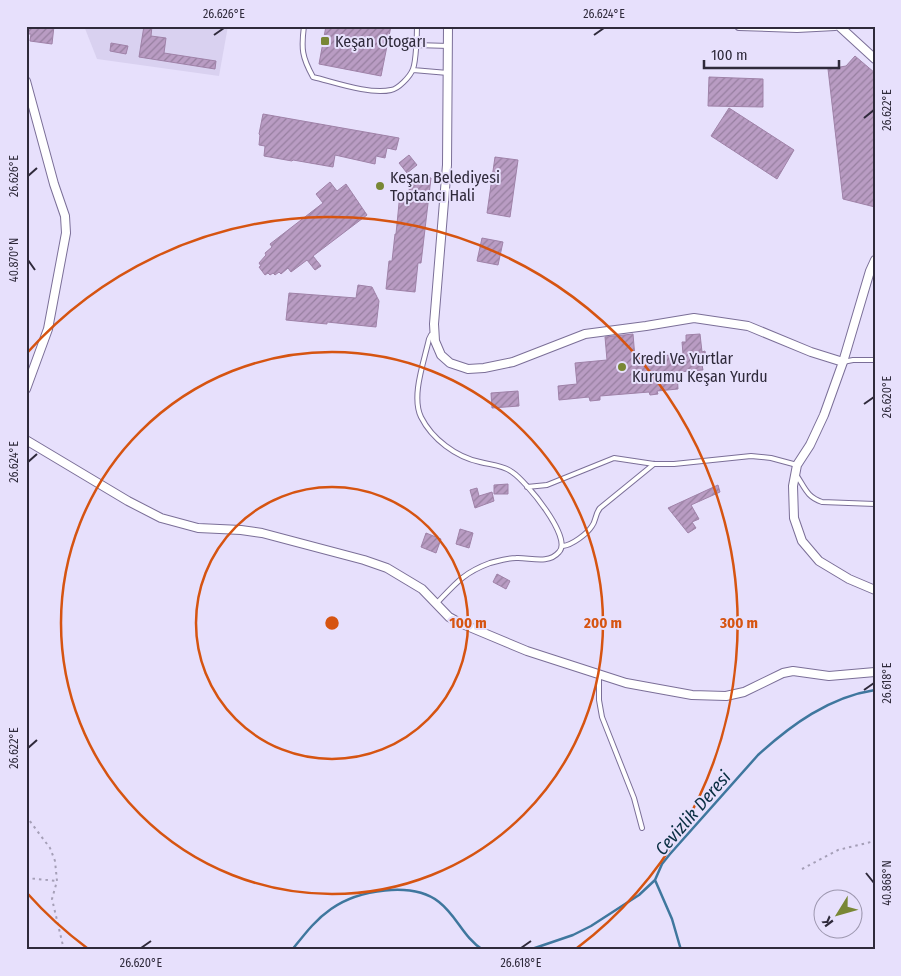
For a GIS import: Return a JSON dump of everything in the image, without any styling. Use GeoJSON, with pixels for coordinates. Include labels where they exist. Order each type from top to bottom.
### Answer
{"type":"FeatureCollection","features":[{"type":"Feature","properties":{"kind":"street"},"geometry":{"type":"LineString","coordinates":[[448,26],[447,165],[435,333],[437,348],[441,355],[450,363],[468,369],[484,368],[513,362],[585,334],[694,318],[757,329],[811,352],[842,362]]}},
{"type":"Feature","properties":{"kind":"street"},"geometry":{"type":"LineString","coordinates":[[740,26],[797,28],[837,26],[875,58]]}},
{"type":"Feature","properties":{"kind":"street"},"geometry":{"type":"LineString","coordinates":[[26,81],[54,184],[65,216],[66,233],[48,329],[26,389]]}},
{"type":"Feature","properties":{"kind":"street"},"geometry":{"type":"LineString","coordinates":[[875,260],[824,415],[797,465],[792,508],[797,530],[810,552],[826,566],[849,580],[875,590]]}},
{"type":"Feature","properties":{"kind":"street"},"geometry":{"type":"LineString","coordinates":[[26,440],[161,518],[198,528],[257,532],[364,560],[387,568],[422,589],[455,620],[474,630],[527,651],[626,683],[683,694],[726,696],[744,692],[782,673],[793,671],[829,676],[875,672]]}},
{"type":"Feature","properties":{"kind":"lane"},"geometry":{"type":"LineString","coordinates":[[304,26],[302,50],[306,64],[313,77],[364,90],[392,90],[402,84],[413,70],[417,26]]}},
{"type":"Feature","properties":{"kind":"lane"},"geometry":{"type":"LineString","coordinates":[[416,44],[449,46]]}},
{"type":"Feature","properties":{"kind":"lane"},"geometry":{"type":"LineString","coordinates":[[413,70],[449,73]]}},
{"type":"Feature","properties":{"kind":"lane"},"geometry":{"type":"LineString","coordinates":[[435,333],[431,335],[429,340],[417,395],[419,410],[425,424],[436,438],[453,451],[478,462],[507,468],[519,477],[555,524],[563,546],[560,552],[552,557],[540,559],[509,558],[482,566],[459,579],[436,604]]}},
{"type":"Feature","properties":{"kind":"lane"},"geometry":{"type":"LineString","coordinates":[[842,362],[863,359],[875,360]]}},
{"type":"Feature","properties":{"kind":"lane"},"geometry":{"type":"LineString","coordinates":[[527,487],[547,485],[614,458],[654,464],[688,464],[751,456],[771,458],[797,465]]}},
{"type":"Feature","properties":{"kind":"lane"},"geometry":{"type":"LineString","coordinates":[[563,546],[572,544],[591,528],[600,508],[654,464]]}},
{"type":"Feature","properties":{"kind":"lane"},"geometry":{"type":"LineString","coordinates":[[795,474],[805,492],[815,500],[822,502],[875,504]]}},
{"type":"Feature","properties":{"kind":"lane"},"geometry":{"type":"LineString","coordinates":[[599,674],[602,717],[634,798],[642,828]]}},
{"type":"Feature","properties":{"kind":"path"},"geometry":{"type":"LineString","coordinates":[[26,816],[50,848],[54,861],[57,881],[52,900],[64,950]]}},
{"type":"Feature","properties":{"kind":"path"},"geometry":{"type":"LineString","coordinates":[[802,869],[838,850],[875,841]]}},
{"type":"Feature","properties":{"kind":"path"},"geometry":{"type":"LineString","coordinates":[[26,878],[57,881]]}},
{"type":"Feature","properties":{"kind":"shaded area"},"geometry":{"type":"Polygon","coordinates":[[[84,26],[228,26],[219,76],[97,59],[84,26]]]}},
{"type":"Feature","properties":{"kind":"building"},"geometry":{"type":"Polygon","coordinates":[[[26,26],[54,26],[52,44],[30,41],[31,34],[26,34],[26,26]]]}},
{"type":"Feature","properties":{"kind":"building"},"geometry":{"type":"Polygon","coordinates":[[[144,26],[152,26],[151,36],[166,38],[164,53],[216,61],[215,69],[139,57],[144,26]]]}},
{"type":"Feature","properties":{"kind":"building"},"geometry":{"type":"Polygon","coordinates":[[[326,26],[391,26],[381,76],[319,64],[326,26]]]}},
{"type":"Feature","properties":{"kind":"building"},"geometry":{"type":"Polygon","coordinates":[[[111,43],[128,46],[126,54],[110,51],[111,43]]]}},
{"type":"Feature","properties":{"kind":"building"},"geometry":{"type":"Polygon","coordinates":[[[855,56],[875,73],[875,207],[843,199],[828,69],[846,66],[855,56]]]}},
{"type":"Feature","properties":{"kind":"building"},"geometry":{"type":"Polygon","coordinates":[[[709,77],[763,79],[763,107],[708,106],[709,77]]]}},
{"type":"Feature","properties":{"kind":"building"},"geometry":{"type":"Polygon","coordinates":[[[729,108],[794,150],[777,179],[711,136],[729,108]]]}},
{"type":"Feature","properties":{"kind":"building"},"geometry":{"type":"Polygon","coordinates":[[[263,114],[399,138],[396,150],[387,148],[385,158],[376,156],[375,164],[335,155],[333,167],[292,161],[264,156],[265,146],[259,145],[263,114]]]}},
{"type":"Feature","properties":{"kind":"building"},"geometry":{"type":"Polygon","coordinates":[[[409,155],[417,165],[407,173],[399,163],[409,155]]]}},
{"type":"Feature","properties":{"kind":"building"},"geometry":{"type":"Polygon","coordinates":[[[495,157],[518,160],[510,217],[487,213],[495,157]]]}},
{"type":"Feature","properties":{"kind":"building"},"geometry":{"type":"Polygon","coordinates":[[[410,175],[431,178],[421,263],[418,263],[415,292],[386,289],[389,261],[392,261],[396,234],[400,193],[409,194],[410,175]]]}},
{"type":"Feature","properties":{"kind":"building"},"geometry":{"type":"Polygon","coordinates":[[[330,182],[337,191],[346,184],[367,215],[313,256],[321,266],[315,270],[307,260],[291,272],[288,268],[281,274],[279,272],[275,275],[268,273],[265,275],[259,267],[261,266],[259,263],[266,255],[265,253],[272,247],[270,244],[323,203],[316,194],[330,182]]]}},
{"type":"Feature","properties":{"kind":"building"},"geometry":{"type":"Polygon","coordinates":[[[482,238],[503,242],[498,265],[477,261],[482,238]]]}},
{"type":"Feature","properties":{"kind":"building"},"geometry":{"type":"Polygon","coordinates":[[[358,285],[372,287],[379,301],[376,327],[286,320],[289,293],[356,298],[358,285]]]}},
{"type":"Feature","properties":{"kind":"building","name":"Kredi Ve Yurtlar Kurumu Keşan Yurdu"},"geometry":{"type":"Polygon","coordinates":[[[633,334],[635,358],[683,354],[682,342],[686,342],[686,335],[700,334],[702,352],[705,351],[707,365],[702,365],[703,370],[677,372],[678,389],[657,391],[658,394],[650,395],[649,392],[600,396],[600,400],[590,401],[589,397],[559,400],[558,386],[577,384],[575,363],[607,360],[605,337],[633,334]]]}},
{"type":"Feature","properties":{"kind":"building"},"geometry":{"type":"Polygon","coordinates":[[[518,391],[519,406],[492,408],[491,393],[518,391]]]}},
{"type":"Feature","properties":{"kind":"building"},"geometry":{"type":"Polygon","coordinates":[[[508,484],[508,494],[494,494],[494,485],[508,484]]]}},
{"type":"Feature","properties":{"kind":"building"},"geometry":{"type":"Polygon","coordinates":[[[718,485],[720,492],[691,505],[699,519],[692,522],[696,528],[688,533],[668,508],[718,485]]]}},
{"type":"Feature","properties":{"kind":"building"},"geometry":{"type":"Polygon","coordinates":[[[477,488],[479,496],[492,492],[494,501],[475,508],[470,490],[477,488]]]}},
{"type":"Feature","properties":{"kind":"building"},"geometry":{"type":"Polygon","coordinates":[[[460,529],[473,533],[469,548],[456,544],[460,529]]]}},
{"type":"Feature","properties":{"kind":"building"},"geometry":{"type":"Polygon","coordinates":[[[426,533],[441,539],[436,553],[421,547],[426,533]]]}},
{"type":"Feature","properties":{"kind":"building"},"geometry":{"type":"Polygon","coordinates":[[[497,574],[510,581],[506,589],[493,582],[497,574]]]}},
{"type":"Feature","properties":{"kind":"waterway","name":"Cevizlik Deresi"},"geometry":{"type":"LineString","coordinates":[[529,950],[573,935],[591,926],[639,895],[655,880],[662,864],[670,854],[758,755],[797,723],[826,706],[842,699],[875,690]]}},
{"type":"Feature","properties":{"kind":"waterway"},"geometry":{"type":"LineString","coordinates":[[655,880],[672,919],[681,950]]}},
{"type":"Feature","properties":{"kind":"waterway","name":"Cevizlik Deresi"},"geometry":{"type":"LineString","coordinates":[[292,950],[310,928],[331,909],[355,897],[385,890],[400,890],[428,895],[439,902],[470,939],[483,950]]}},
{"type":"Feature","properties":{"kind":"place","name":"Keşan Otogarı"},"geometry":{"type":"Point","coordinates":[325,41]}},
{"type":"Feature","properties":{"kind":"place","name":"Keşan Belediyesi Toptancı Hali"},"geometry":{"type":"Point","coordinates":[380,186]}},
{"type":"Feature","properties":{"kind":"place","name":"Kredi Ve Yurtlar Kurumu Keşan Yurdu"},"geometry":{"type":"Point","coordinates":[622,367]}}]}
